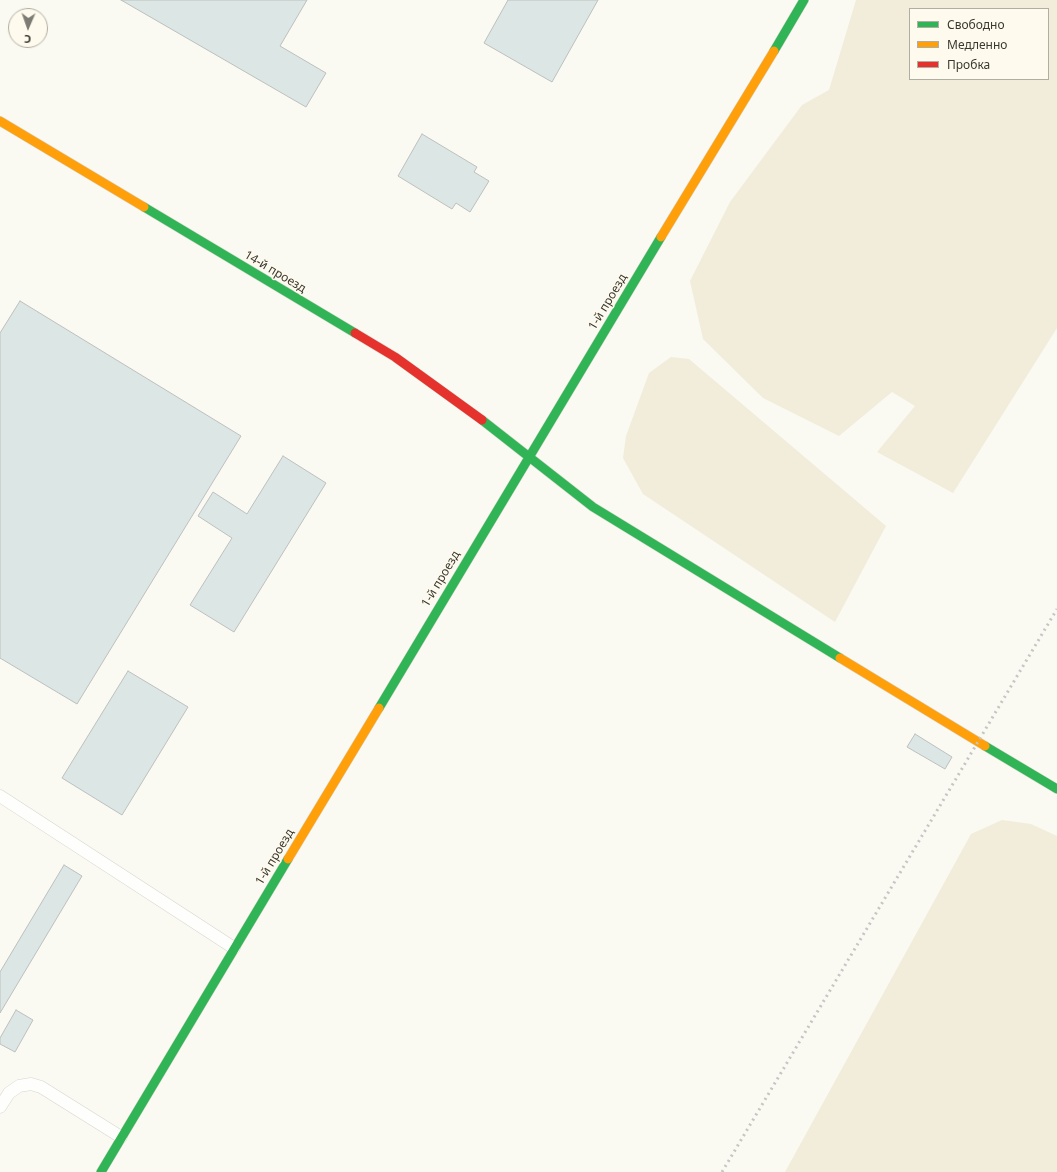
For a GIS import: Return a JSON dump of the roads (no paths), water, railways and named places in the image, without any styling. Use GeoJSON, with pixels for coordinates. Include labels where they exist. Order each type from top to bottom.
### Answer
{"type":"FeatureCollection","features":[{"type":"Feature","properties":{"kind":"street","name":"1-й проезд"},"geometry":{"type":"LineString","coordinates":[[101,1172],[529,456],[804,0]]}},
{"type":"Feature","properties":{"kind":"street","name":"14-й проезд"},"geometry":{"type":"LineString","coordinates":[[0,121],[396,357],[619,524],[1057,789]]}},
{"type":"Feature","properties":{"kind":"lane"},"geometry":{"type":"LineString","coordinates":[[0,796],[234,948]]}},
{"type":"Feature","properties":{"kind":"lane"},"geometry":{"type":"LineString","coordinates":[[0,1107],[9,1093],[19,1086],[31,1084],[41,1087],[122,1138]]}},
{"type":"Feature","properties":{"kind":"railway"},"geometry":{"type":"LineString","coordinates":[[722,1172],[1057,609]]}}]}
